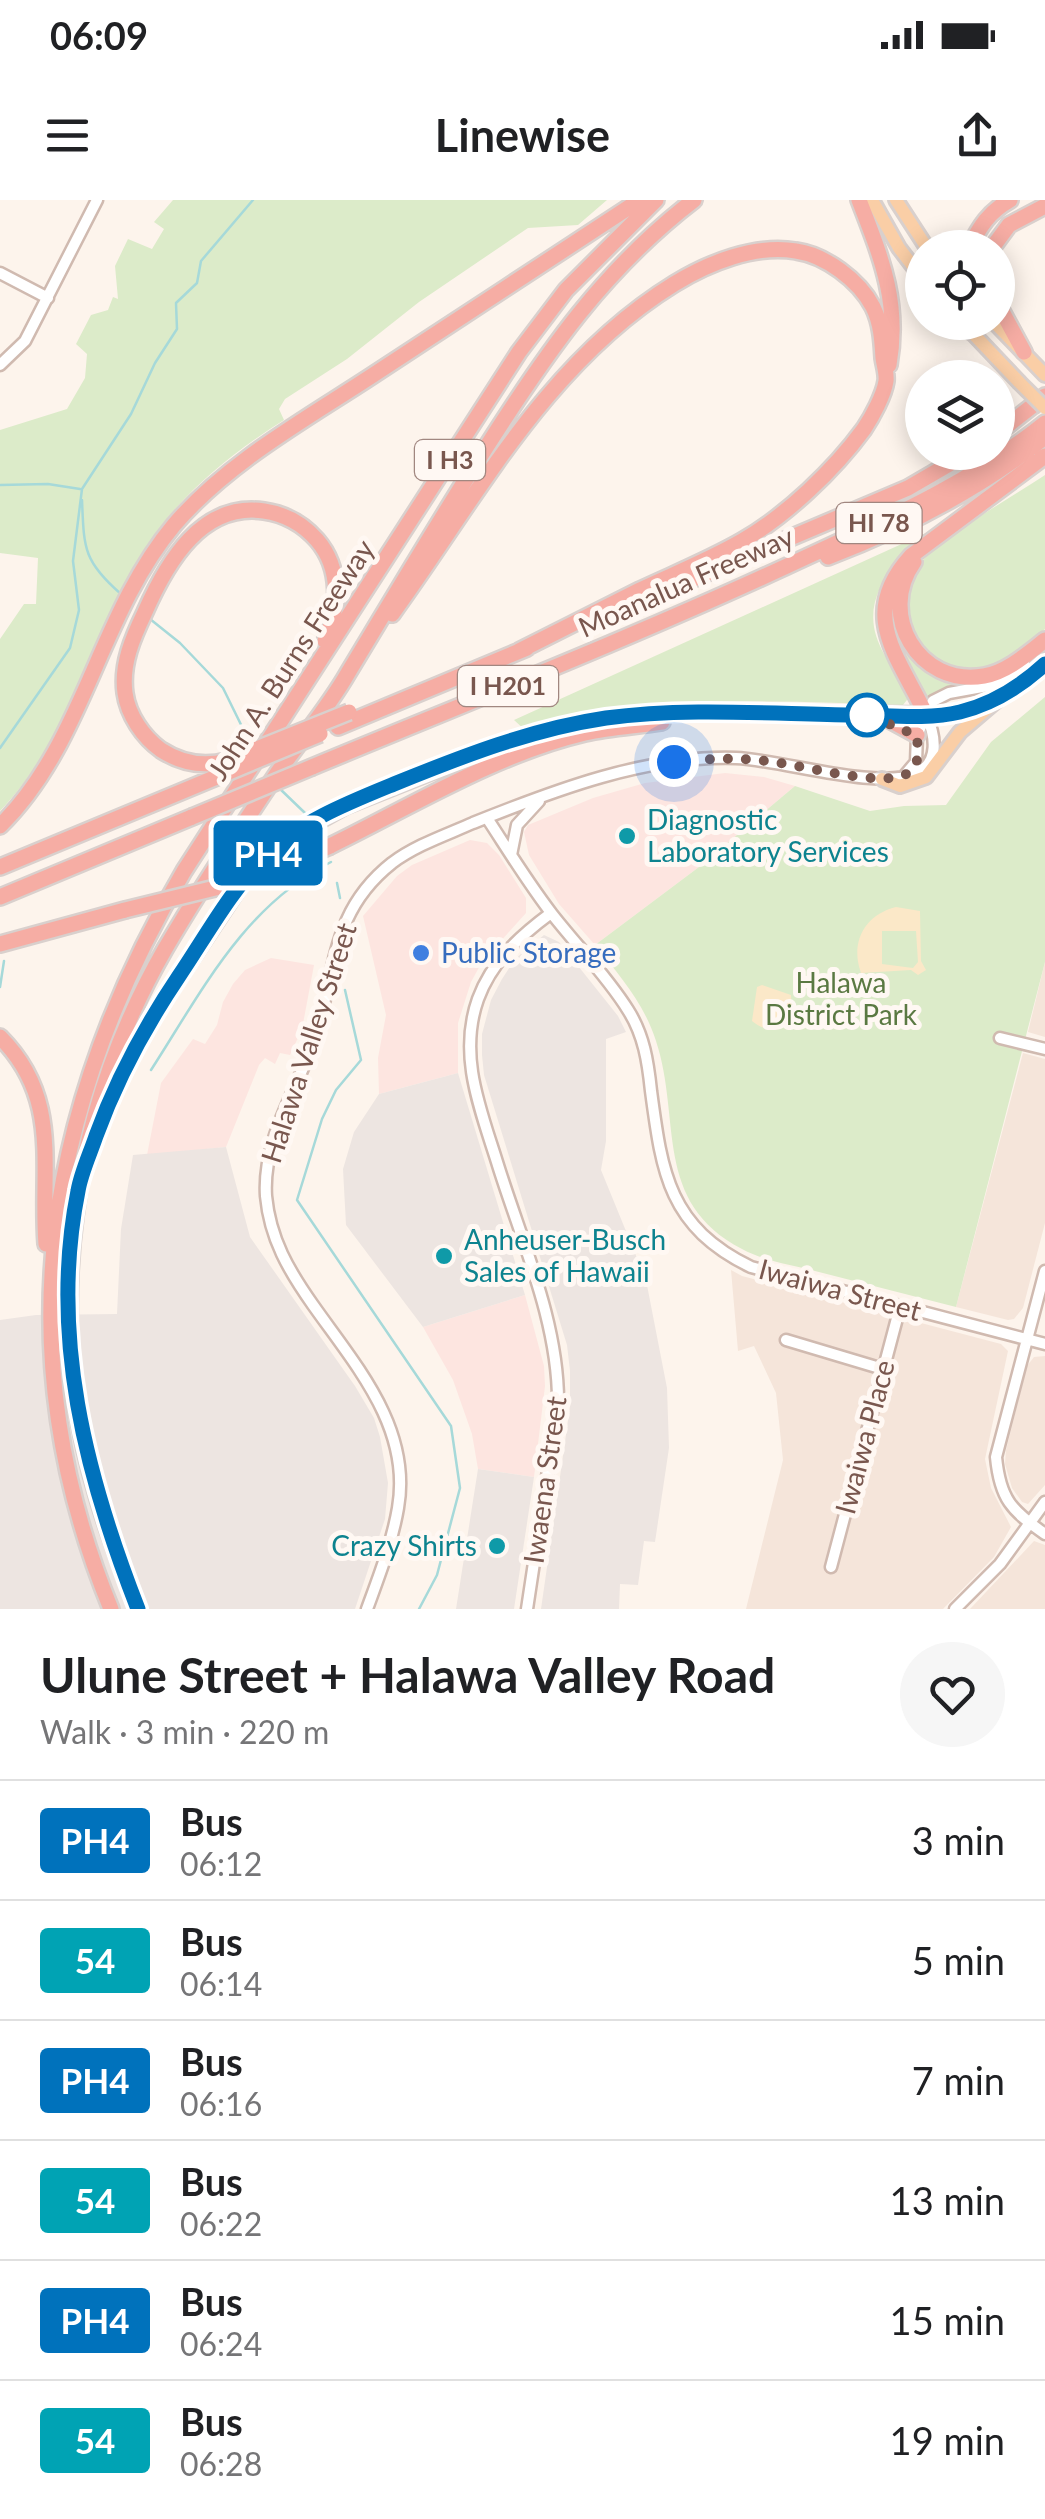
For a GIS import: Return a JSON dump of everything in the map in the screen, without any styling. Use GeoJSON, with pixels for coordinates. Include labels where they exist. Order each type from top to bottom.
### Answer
{"type":"FeatureCollection","features":[{"type":"Feature","properties":{"kind":"highway"},"geometry":{"type":"LineString","coordinates":[[0,826],[28,795],[58,750],[134,585],[176,523],[234,469],[640,200]]}},
{"type":"Feature","properties":{"kind":"highway","name":"John A. Burns Freeway"},"geometry":{"type":"LineString","coordinates":[[111,1609],[69,1482],[51,1364],[49,1283],[56,1218],[74,1126],[101,1036],[159,913],[248,770],[542,322],[594,260],[656,200]]}},
{"type":"Feature","properties":{"kind":"highway","name":"John A. Burns Freeway"},"geometry":{"type":"LineString","coordinates":[[138,1609],[96,1492],[80,1422],[68,1286],[78,1186],[110,1068],[142,990],[209,878],[345,678],[411,565],[548,350],[594,292],[674,215],[695,200]]}},
{"type":"Feature","properties":{"kind":"highway"},"geometry":{"type":"LineString","coordinates":[[519,651],[744,540],[840,458],[866,425],[886,382],[894,340],[886,268],[859,200]]}},
{"type":"Feature","properties":{"kind":"highway"},"geometry":{"type":"LineString","coordinates":[[978,230],[994,209],[1010,200]]}},
{"type":"Feature","properties":{"kind":"highway"},"geometry":{"type":"LineString","coordinates":[[1005,230],[1045,206]]}},
{"type":"Feature","properties":{"kind":"highway"},"geometry":{"type":"LineString","coordinates":[[345,678],[424,569],[492,465],[536,409],[598,344],[686,278],[722,261],[772,250],[797,251],[818,258],[858,286],[872,307],[880,328],[886,382]]}},
{"type":"Feature","properties":{"kind":"highway"},"geometry":{"type":"LineString","coordinates":[[1015,332],[1035,364]]}},
{"type":"Feature","properties":{"kind":"highway"},"geometry":{"type":"LineString","coordinates":[[1015,412],[1045,388]]}},
{"type":"Feature","properties":{"kind":"highway"},"geometry":{"type":"LineString","coordinates":[[1015,420],[1045,396]]}},
{"type":"Feature","properties":{"kind":"highway","name":"Moanalua Freeway"},"geometry":{"type":"LineString","coordinates":[[0,897],[703,604],[945,491],[1045,423]]}},
{"type":"Feature","properties":{"kind":"highway"},"geometry":{"type":"LineString","coordinates":[[703,604],[913,520],[964,494],[1045,437]]}},
{"type":"Feature","properties":{"kind":"highway"},"geometry":{"type":"LineString","coordinates":[[78,1186],[110,1097],[138,1039],[246,878],[282,841],[317,820],[452,761],[534,733],[632,716],[926,715],[889,645],[884,618],[894,575],[911,556],[1045,456]]}},
{"type":"Feature","properties":{"kind":"highway"},"geometry":{"type":"LineString","coordinates":[[826,524],[925,470]]}},
{"type":"Feature","properties":{"kind":"highway","name":"Moanalua Freeway"},"geometry":{"type":"LineString","coordinates":[[0,867],[223,769],[338,727],[826,524],[939,470]]}},
{"type":"Feature","properties":{"kind":"highway"},"geometry":{"type":"LineString","coordinates":[[272,734],[335,615],[334,573],[314,536],[294,520],[271,512],[246,510],[220,516],[195,532],[182,548],[152,597],[126,662],[127,702],[154,745],[178,759],[223,769],[349,712],[450,680]]}},
{"type":"Feature","properties":{"kind":"highway"},"geometry":{"type":"LineString","coordinates":[[941,533],[911,566],[900,595],[902,630],[920,656],[941,672],[987,676],[1045,641]]}},
{"type":"Feature","properties":{"kind":"highway"},"geometry":{"type":"LineString","coordinates":[[0,944],[256,878],[556,741],[588,732],[726,714]]}},
{"type":"Feature","properties":{"kind":"highway"},"geometry":{"type":"LineString","coordinates":[[880,715],[916,735]]}},
{"type":"Feature","properties":{"kind":"highway"},"geometry":{"type":"LineString","coordinates":[[5,1042],[26,1071],[43,1114],[49,1283]]}},
{"type":"Feature","properties":{"kind":"main road"},"geometry":{"type":"LineString","coordinates":[[872,200],[905,256]]}},
{"type":"Feature","properties":{"kind":"main road"},"geometry":{"type":"LineString","coordinates":[[896,200],[915,230]]}},
{"type":"Feature","properties":{"kind":"main road"},"geometry":{"type":"LineString","coordinates":[[980,340],[1045,408]]}},
{"type":"Feature","properties":{"kind":"main road"},"geometry":{"type":"LineString","coordinates":[[1012,340],[1035,364]]}},
{"type":"Feature","properties":{"kind":"main road"},"geometry":{"type":"LineString","coordinates":[[882,779],[900,786],[926,777],[960,732],[1045,665]]}},
{"type":"Feature","properties":{"kind":"main road"},"geometry":{"type":"LineString","coordinates":[[926,715],[960,712],[1001,697]]}},
{"type":"Feature","properties":{"kind":"street"},"geometry":{"type":"LineString","coordinates":[[0,365],[25,341],[97,200]]}},
{"type":"Feature","properties":{"kind":"street"},"geometry":{"type":"LineString","coordinates":[[0,273],[48,298]]}},
{"type":"Feature","properties":{"kind":"street"},"geometry":{"type":"LineString","coordinates":[[902,776],[911,770],[918,756],[916,735],[939,696],[978,690],[1012,674],[1045,641]]}},
{"type":"Feature","properties":{"kind":"street"},"geometry":{"type":"LineString","coordinates":[[902,776],[921,770],[933,751],[934,732],[926,715]]}},
{"type":"Feature","properties":{"kind":"street","name":"Halawa Valley Street"},"geometry":{"type":"LineString","coordinates":[[368,1609],[399,1504],[395,1440],[367,1382],[281,1256],[266,1195],[275,1134],[319,1024],[334,950],[353,907],[380,874],[407,853],[543,797],[646,767],[698,760],[768,761],[882,779],[902,776]]}},
{"type":"Feature","properties":{"kind":"street"},"geometry":{"type":"LineString","coordinates":[[512,855],[516,825],[543,797]]}},
{"type":"Feature","properties":{"kind":"street","name":"Iwaiwa Street"},"geometry":{"type":"LineString","coordinates":[[488,818],[551,912],[628,1010],[640,1033],[662,1165],[674,1200],[690,1224],[724,1254],[751,1267],[1045,1344]]}},
{"type":"Feature","properties":{"kind":"street","name":"Iwaena Street"},"geometry":{"type":"LineString","coordinates":[[527,1609],[558,1404],[558,1375],[550,1332],[474,1090],[470,1046],[474,1016],[488,976],[519,938],[551,912]]}},
{"type":"Feature","properties":{"kind":"street"},"geometry":{"type":"LineString","coordinates":[[1000,1038],[1045,1049]]}},
{"type":"Feature","properties":{"kind":"street"},"geometry":{"type":"LineString","coordinates":[[1045,1271],[996,1456],[998,1482],[1007,1501],[1045,1534]]}},
{"type":"Feature","properties":{"kind":"street","name":"Iwaiwa Place"},"geometry":{"type":"LineString","coordinates":[[831,1567],[900,1306]]}},
{"type":"Feature","properties":{"kind":"street"},"geometry":{"type":"LineString","coordinates":[[786,1340],[883,1368]]}},
{"type":"Feature","properties":{"kind":"street"},"geometry":{"type":"LineString","coordinates":[[956,1609],[1000,1564],[1045,1502]]}},
{"type":"Feature","properties":{"kind":"shaded area"},"geometry":{"type":"Polygon","coordinates":[[[725,773],[764,777],[795,786],[699,867],[595,945],[559,904],[529,855],[524,832],[528,825],[593,798],[645,783],[725,773]]]}},
{"type":"Feature","properties":{"kind":"shaded area"},"geometry":{"type":"Polygon","coordinates":[[[470,840],[487,843],[499,855],[526,898],[526,913],[482,962],[471,982],[458,1023],[458,1073],[379,1094],[378,1058],[386,1015],[363,916],[397,876],[412,865],[470,840]]]}},
{"type":"Feature","properties":{"kind":"shaded area"},"geometry":{"type":"Polygon","coordinates":[[[544,935],[559,942],[618,1016],[626,1032],[606,1039],[606,1141],[601,1170],[646,1280],[667,1388],[669,1448],[655,1542],[644,1541],[638,1585],[620,1584],[619,1609],[541,1609],[570,1407],[570,1371],[567,1345],[484,1075],[482,1034],[491,1000],[502,979],[515,959],[544,935]]]}},
{"type":"Feature","properties":{"kind":"shaded area"},"geometry":{"type":"Polygon","coordinates":[[[271,958],[314,965],[302,1029],[290,1055],[280,1053],[275,1064],[265,1058],[259,1065],[226,1147],[147,1155],[161,1083],[193,1039],[205,1044],[217,1025],[223,1002],[245,970],[271,958]]]}},
{"type":"Feature","properties":{"kind":"shaded area"},"geometry":{"type":"Polygon","coordinates":[[[1045,962],[1045,1037],[1028,1032],[1045,962]]]}},
{"type":"Feature","properties":{"kind":"shaded area"},"geometry":{"type":"Polygon","coordinates":[[[1023,1053],[1045,1059],[1045,1223],[1023,1308],[1008,1320],[956,1307],[1023,1053]]]}},
{"type":"Feature","properties":{"kind":"shaded area"},"geometry":{"type":"Polygon","coordinates":[[[458,1073],[525,1295],[423,1327],[346,1225],[343,1169],[354,1132],[379,1094],[458,1073]]]}},
{"type":"Feature","properties":{"kind":"shaded area"},"geometry":{"type":"Polygon","coordinates":[[[226,1147],[250,1237],[355,1386],[380,1437],[388,1483],[385,1519],[355,1609],[0,1609],[0,1320],[36,1315],[117,1314],[121,1229],[133,1155],[226,1147]]]}},
{"type":"Feature","properties":{"kind":"shaded area"},"geometry":{"type":"Polygon","coordinates":[[[731,1270],[1001,1344],[1008,1351],[985,1459],[991,1488],[1011,1527],[994,1557],[943,1609],[746,1609],[783,1460],[776,1393],[754,1346],[738,1351],[731,1270]]]}},
{"type":"Feature","properties":{"kind":"shaded area"},"geometry":{"type":"Polygon","coordinates":[[[525,1295],[544,1366],[545,1386],[534,1477],[478,1469],[472,1434],[453,1380],[423,1327],[525,1295]]]}},
{"type":"Feature","properties":{"kind":"shaded area"},"geometry":{"type":"Polygon","coordinates":[[[1045,1356],[1045,1485],[1028,1504],[1012,1488],[1005,1464],[1006,1450],[1027,1366],[1034,1357],[1045,1356]]]}},
{"type":"Feature","properties":{"kind":"shaded area","name":"Crazy Shirts"},"geometry":{"type":"Polygon","coordinates":[[[478,1469],[534,1477],[514,1609],[456,1609],[478,1469]]]}},
{"type":"Feature","properties":{"kind":"shaded area"},"geometry":{"type":"Polygon","coordinates":[[[1034,1541],[1045,1545],[1045,1609],[970,1609],[1034,1541]]]}},
{"type":"Feature","properties":{"kind":"green space"},"geometry":{"type":"Polygon","coordinates":[[[173,200],[607,200],[578,225],[528,228],[419,302],[347,359],[285,399],[279,409],[284,420],[198,485],[146,546],[116,601],[59,726],[23,784],[0,811],[0,639],[24,604],[36,604],[38,558],[0,553],[0,430],[67,409],[85,378],[87,354],[76,344],[91,315],[108,310],[113,297],[118,299],[115,266],[128,239],[152,249],[164,229],[154,222],[173,200]]]}},
{"type":"Feature","properties":{"kind":"green space"},"geometry":{"type":"Polygon","coordinates":[[[1045,475],[1045,629],[1013,657],[985,671],[956,669],[938,661],[913,634],[905,598],[910,580],[920,563],[945,540],[1045,475]]]}},
{"type":"Feature","properties":{"kind":"green space"},"geometry":{"type":"Polygon","coordinates":[[[939,527],[893,570],[877,596],[874,627],[889,663],[910,696],[903,705],[760,701],[667,705],[620,710],[526,731],[514,720],[939,527]]]}},
{"type":"Feature","properties":{"kind":"green space"},"geometry":{"type":"Polygon","coordinates":[[[894,607],[905,646],[920,662],[955,682],[955,686],[925,699],[895,644],[894,607]]]}},
{"type":"Feature","properties":{"kind":"green space","name":"Halawa District Park"},"geometry":{"type":"Polygon","coordinates":[[[1045,697],[1045,962],[956,1307],[759,1257],[742,1249],[714,1230],[694,1208],[675,1157],[663,1071],[651,1027],[638,1002],[595,945],[699,867],[795,786],[870,811],[946,805],[991,742],[1045,697]]]}},
{"type":"Feature","properties":{"kind":"sand"},"geometry":{"type":"Polygon","coordinates":[[[896,907],[920,911],[921,961],[926,970],[918,975],[911,970],[861,973],[857,951],[862,932],[875,916],[896,907]],[[882,931],[882,964],[913,968],[918,962],[916,931],[882,931]]]}},
{"type":"Feature","properties":{"kind":"sand"},"geometry":{"type":"Polygon","coordinates":[[[762,985],[791,995],[792,1016],[778,1027],[768,1029],[752,1021],[757,987],[762,985]]]}},
{"type":"Feature","properties":{"kind":"waterway"},"geometry":{"type":"LineString","coordinates":[[0,748],[70,648],[79,610],[73,561],[82,489],[131,414],[155,363],[177,329],[176,303],[197,283],[201,261],[253,200]]}},
{"type":"Feature","properties":{"kind":"waterway"},"geometry":{"type":"LineString","coordinates":[[0,485],[48,484],[80,489]]}},
{"type":"Feature","properties":{"kind":"waterway"},"geometry":{"type":"LineString","coordinates":[[82,500],[88,553],[99,572],[121,594]]}},
{"type":"Feature","properties":{"kind":"waterway"},"geometry":{"type":"LineString","coordinates":[[150,619],[180,643],[223,688],[250,743]]}},
{"type":"Feature","properties":{"kind":"waterway"},"geometry":{"type":"LineString","coordinates":[[278,787],[305,813]]}},
{"type":"Feature","properties":{"kind":"waterway"},"geometry":{"type":"LineString","coordinates":[[321,834],[326,843]]}},
{"type":"Feature","properties":{"kind":"waterway"},"geometry":{"type":"LineString","coordinates":[[151,1070],[207,981],[249,926],[300,880],[331,862]]}},
{"type":"Feature","properties":{"kind":"waterway"},"geometry":{"type":"LineString","coordinates":[[337,883],[340,898]]}},
{"type":"Feature","properties":{"kind":"waterway"},"geometry":{"type":"LineString","coordinates":[[0,987],[4,961]]}},
{"type":"Feature","properties":{"kind":"waterway"},"geometry":{"type":"LineString","coordinates":[[345,990],[361,1060],[336,1090],[322,1119],[297,1200],[451,1426],[460,1488],[437,1575],[419,1609]]}},
{"type":"Feature","properties":{"kind":"bus line","name":"PH4"},"geometry":{"type":"LineString","coordinates":[[138,1609],[96,1492],[80,1422],[68,1286],[78,1186],[110,1097],[138,1039],[234,894],[266,855],[317,820],[370,794],[534,733],[606,718],[678,712],[946,714],[1001,697],[1045,664]]}},
{"type":"Feature","properties":{"kind":"place","name":"Diagnostic Laboratory Services"},"geometry":{"type":"Point","coordinates":[627,836]}},
{"type":"Feature","properties":{"kind":"place","name":"Public Storage"},"geometry":{"type":"Point","coordinates":[421,953]}},
{"type":"Feature","properties":{"kind":"place","name":"Anheuser-Busch Sales of Hawaii"},"geometry":{"type":"Point","coordinates":[444,1256]}},
{"type":"Feature","properties":{"kind":"place","name":"Crazy Shirts"},"geometry":{"type":"Point","coordinates":[497,1546]}},
{"type":"Feature","properties":{"kind":"route"},"geometry":{"type":"LineString","coordinates":[[674,762],[734,758],[882,779],[902,776],[911,770],[918,756],[916,735],[867,715]]}}]}
